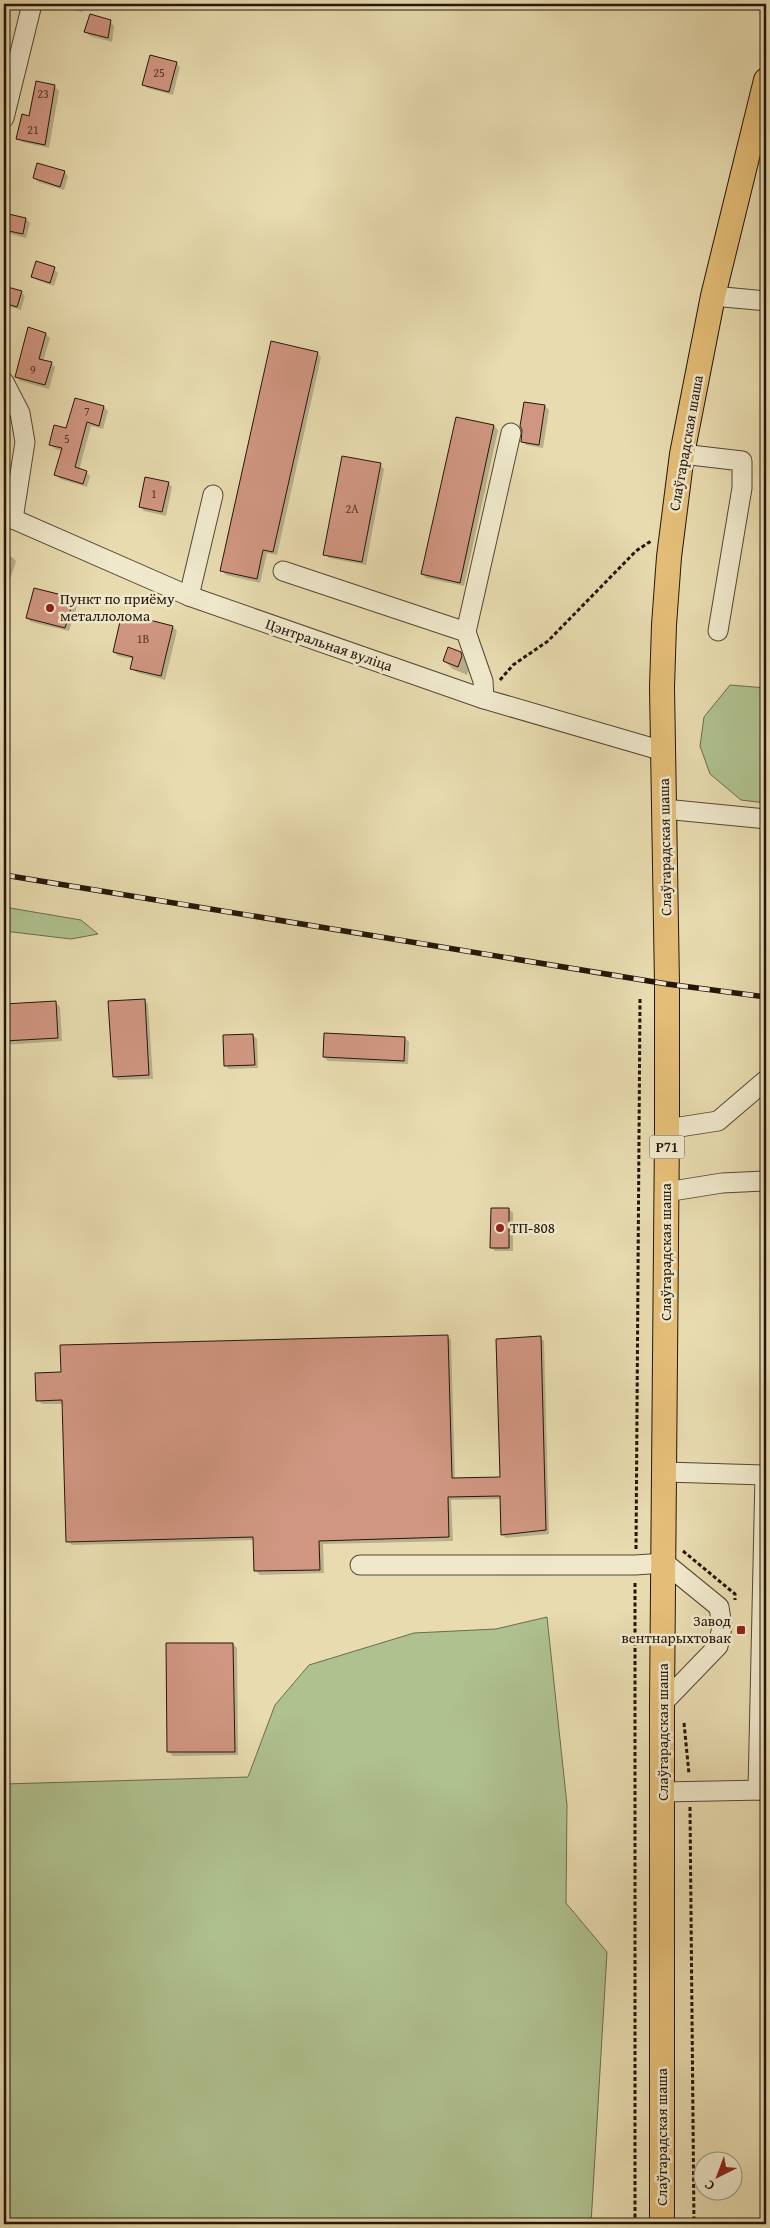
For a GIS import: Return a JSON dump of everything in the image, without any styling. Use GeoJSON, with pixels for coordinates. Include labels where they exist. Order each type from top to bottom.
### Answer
{"type":"FeatureCollection","features":[{"type":"Feature","properties":{"kind":"main road","name":"Слаўгарадская шаша"},"geometry":{"type":"LineString","coordinates":[[662,2224],[663,1792],[673,1709],[665,1563],[667,1129],[663,751],[664,625],[672,528],[682,454],[713,296],[766,80]]}},
{"type":"Feature","properties":{"kind":"street"},"geometry":{"type":"LineString","coordinates":[[4,118],[32,4]]}},
{"type":"Feature","properties":{"kind":"street"},"geometry":{"type":"LineString","coordinates":[[713,296],[766,301]]}},
{"type":"Feature","properties":{"kind":"street"},"geometry":{"type":"LineString","coordinates":[[4,382],[20,413],[25,442],[8,517]]}},
{"type":"Feature","properties":{"kind":"street"},"geometry":{"type":"LineString","coordinates":[[484,699],[484,681],[466,632],[511,434]]}},
{"type":"Feature","properties":{"kind":"street"},"geometry":{"type":"LineString","coordinates":[[682,454],[742,461],[742,488],[718,631]]}},
{"type":"Feature","properties":{"kind":"street"},"geometry":{"type":"LineString","coordinates":[[189,596],[213,495]]}},
{"type":"Feature","properties":{"kind":"street","name":"Цэнтральная вуліца"},"geometry":{"type":"LineString","coordinates":[[8,517],[189,596],[484,699],[663,751]]}},
{"type":"Feature","properties":{"kind":"street"},"geometry":{"type":"LineString","coordinates":[[283,571],[466,632]]}},
{"type":"Feature","properties":{"kind":"street"},"geometry":{"type":"LineString","coordinates":[[664,809],[766,820]]}},
{"type":"Feature","properties":{"kind":"street"},"geometry":{"type":"LineString","coordinates":[[667,1129],[718,1121],[766,1080]]}},
{"type":"Feature","properties":{"kind":"street"},"geometry":{"type":"LineString","coordinates":[[666,1192],[722,1183],[766,1181]]}},
{"type":"Feature","properties":{"kind":"street"},"geometry":{"type":"LineString","coordinates":[[663,1792],[762,1790],[766,1475],[665,1472]]}},
{"type":"Feature","properties":{"kind":"street"},"geometry":{"type":"LineString","coordinates":[[360,1565],[636,1565],[665,1563],[719,1607],[722,1627],[718,1646],[673,1709]]}},
{"type":"Feature","properties":{"kind":"path"},"geometry":{"type":"LineString","coordinates":[[484,699],[512,665],[548,642],[636,550],[672,528]]}},
{"type":"Feature","properties":{"kind":"path"},"geometry":{"type":"LineString","coordinates":[[635,2224],[636,1565],[640,999]]}},
{"type":"Feature","properties":{"kind":"path"},"geometry":{"type":"LineString","coordinates":[[681,1541],[682,1551],[735,1594],[735,1603]]}},
{"type":"Feature","properties":{"kind":"path"},"geometry":{"type":"LineString","coordinates":[[673,1709],[690,1790],[694,2224]]}},
{"type":"Feature","properties":{"kind":"green space"},"geometry":{"type":"Polygon","coordinates":[[[730,685],[766,688],[766,803],[741,800],[710,774],[700,746],[704,717],[730,685]]]}},
{"type":"Feature","properties":{"kind":"green space"},"geometry":{"type":"Polygon","coordinates":[[[4,907],[81,920],[98,934],[71,939],[4,931],[4,907]]]}},
{"type":"Feature","properties":{"kind":"green space"},"geometry":{"type":"Polygon","coordinates":[[[547,1617],[567,1805],[566,1903],[607,1952],[591,2224],[4,2224],[4,1784],[248,1777],[275,1705],[309,1665],[414,1633],[496,1629],[547,1617]]]}},
{"type":"Feature","properties":{"kind":"building"},"geometry":{"type":"Polygon","coordinates":[[[90,14],[111,20],[108,38],[84,32],[90,14]]]}},
{"type":"Feature","properties":{"kind":"building"},"geometry":{"type":"Polygon","coordinates":[[[150,55],[177,62],[169,92],[142,85],[150,55]]]}},
{"type":"Feature","properties":{"kind":"building"},"geometry":{"type":"Polygon","coordinates":[[[36,81],[55,85],[45,145],[16,139],[22,114],[29,116],[36,81]]]}},
{"type":"Feature","properties":{"kind":"building"},"geometry":{"type":"Polygon","coordinates":[[[37,163],[65,171],[60,187],[33,178],[37,163]]]}},
{"type":"Feature","properties":{"kind":"building"},"geometry":{"type":"Polygon","coordinates":[[[4,213],[26,218],[23,234],[4,230],[4,213]]]}},
{"type":"Feature","properties":{"kind":"building"},"geometry":{"type":"Polygon","coordinates":[[[36,261],[55,267],[50,283],[31,277],[36,261]]]}},
{"type":"Feature","properties":{"kind":"building"},"geometry":{"type":"Polygon","coordinates":[[[4,286],[22,291],[17,307],[4,303],[4,286]]]}},
{"type":"Feature","properties":{"kind":"building"},"geometry":{"type":"Polygon","coordinates":[[[28,327],[46,333],[39,359],[52,362],[45,385],[15,377],[28,327]]]}},
{"type":"Feature","properties":{"kind":"building"},"geometry":{"type":"Polygon","coordinates":[[[271,341],[318,352],[273,552],[263,550],[257,579],[220,571],[271,341]]]}},
{"type":"Feature","properties":{"kind":"building"},"geometry":{"type":"Polygon","coordinates":[[[75,398],[104,406],[99,426],[87,422],[75,467],[87,471],[83,484],[54,475],[62,448],[49,445],[54,425],[66,428],[75,398]]]}},
{"type":"Feature","properties":{"kind":"building"},"geometry":{"type":"Polygon","coordinates":[[[524,402],[545,405],[539,445],[521,442],[522,430],[520,426],[524,402]]]}},
{"type":"Feature","properties":{"kind":"building"},"geometry":{"type":"Polygon","coordinates":[[[456,417],[494,425],[460,583],[421,574],[456,417]]]}},
{"type":"Feature","properties":{"kind":"building"},"geometry":{"type":"Polygon","coordinates":[[[342,456],[381,463],[362,562],[323,555],[342,456]]]}},
{"type":"Feature","properties":{"kind":"building"},"geometry":{"type":"Polygon","coordinates":[[[145,477],[169,482],[162,512],[139,507],[145,477]]]}},
{"type":"Feature","properties":{"kind":"building","name":"Пункт по приёму металлолома"},"geometry":{"type":"Polygon","coordinates":[[[34,588],[74,598],[65,628],[26,618],[34,588]]]}},
{"type":"Feature","properties":{"kind":"building"},"geometry":{"type":"Polygon","coordinates":[[[122,613],[173,626],[161,676],[130,669],[133,657],[113,652],[122,613]]]}},
{"type":"Feature","properties":{"kind":"building"},"geometry":{"type":"Polygon","coordinates":[[[448,647],[461,652],[462,656],[458,667],[443,661],[448,647]]]}},
{"type":"Feature","properties":{"kind":"building"},"geometry":{"type":"Polygon","coordinates":[[[145,999],[149,1075],[113,1077],[108,1001],[145,999]]]}},
{"type":"Feature","properties":{"kind":"building"},"geometry":{"type":"Polygon","coordinates":[[[56,1001],[58,1038],[4,1041],[4,1004],[56,1001]]]}},
{"type":"Feature","properties":{"kind":"building"},"geometry":{"type":"Polygon","coordinates":[[[324,1033],[405,1037],[404,1061],[323,1057],[324,1033]]]}},
{"type":"Feature","properties":{"kind":"building"},"geometry":{"type":"Polygon","coordinates":[[[253,1034],[255,1065],[224,1066],[223,1035],[253,1034]]]}},
{"type":"Feature","properties":{"kind":"building","name":"ТП-808"},"geometry":{"type":"Polygon","coordinates":[[[491,1208],[509,1208],[509,1248],[490,1248],[491,1208]]]}},
{"type":"Feature","properties":{"kind":"building"},"geometry":{"type":"Polygon","coordinates":[[[448,1335],[452,1478],[500,1477],[496,1339],[541,1336],[546,1530],[501,1535],[500,1496],[448,1497],[449,1537],[319,1541],[320,1570],[254,1571],[253,1537],[66,1542],[62,1400],[36,1401],[35,1373],[61,1372],[60,1345],[448,1335]]]}},
{"type":"Feature","properties":{"kind":"building"},"geometry":{"type":"Polygon","coordinates":[[[166,1643],[233,1643],[235,1752],[167,1752],[166,1643]]]}},
{"type":"Feature","properties":{"kind":"railway"},"geometry":{"type":"LineString","coordinates":[[4,875],[667,984],[766,997]]}},
{"type":"Feature","properties":{"kind":"place","name":"Пункт по приёму металлолома"},"geometry":{"type":"Point","coordinates":[50,608]}},
{"type":"Feature","properties":{"kind":"place","name":"ТП-808"},"geometry":{"type":"Point","coordinates":[500,1228]}},
{"type":"Feature","properties":{"kind":"place","name":"Завод вентнарыхтовак"},"geometry":{"type":"Point","coordinates":[741,1630]}}]}
